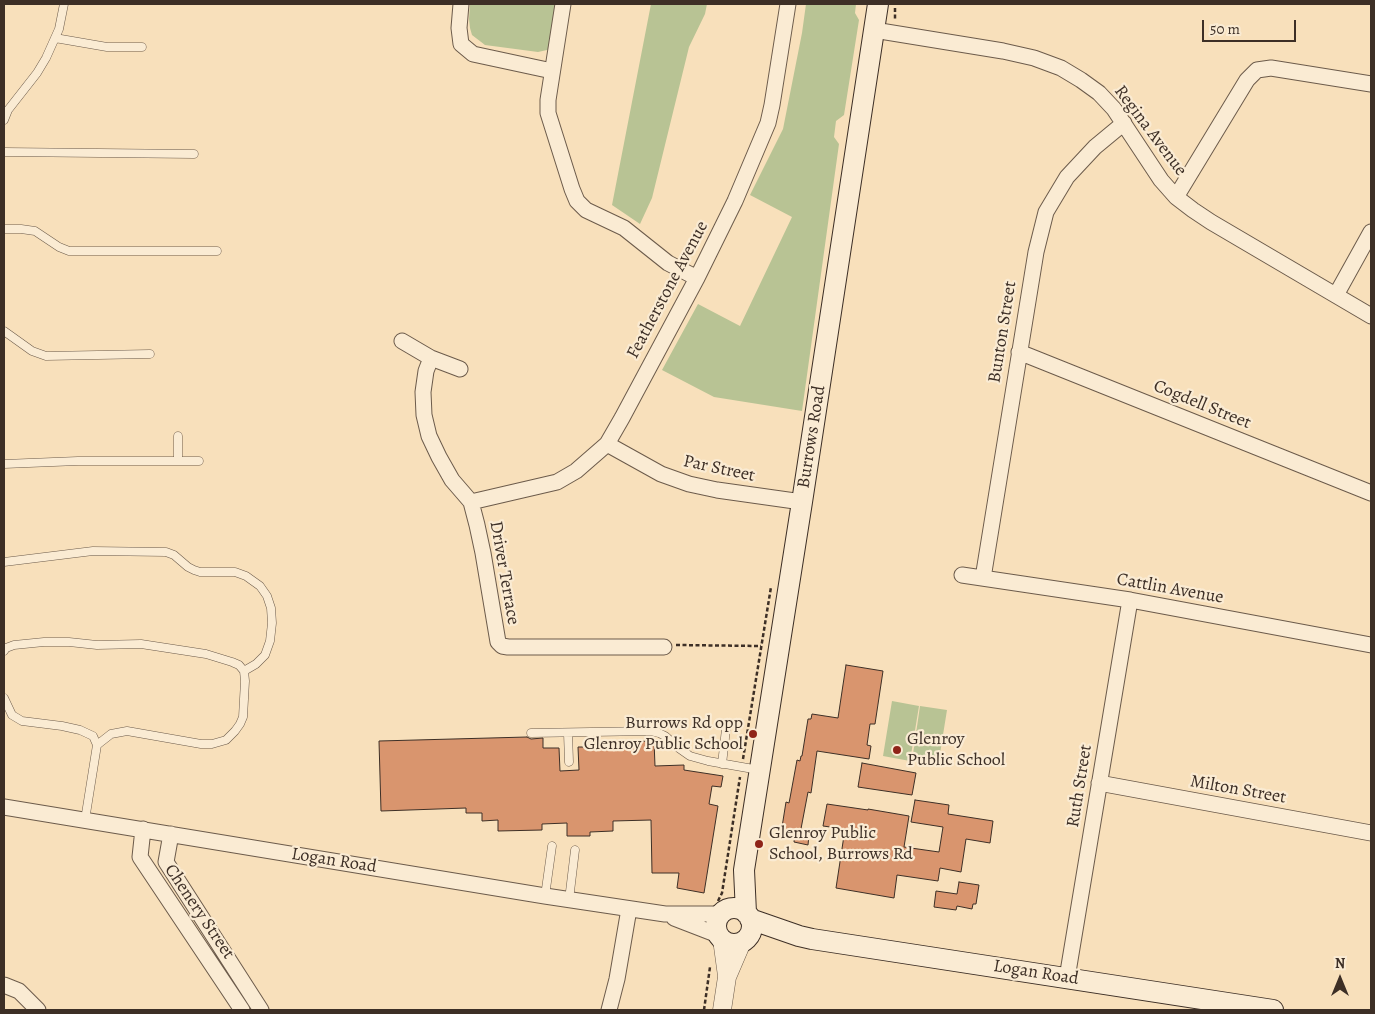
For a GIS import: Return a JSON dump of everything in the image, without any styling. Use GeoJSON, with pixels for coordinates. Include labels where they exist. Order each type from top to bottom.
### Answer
{"type":"FeatureCollection","features":[{"type":"Feature","properties":{"kind":"main road","name":"Burrows Road"},"geometry":{"type":"LineString","coordinates":[[731,925],[744,870],[751,769],[802,502],[878,4]]}},
{"type":"Feature","properties":{"kind":"main road","name":"Logan Road"},"geometry":{"type":"LineString","coordinates":[[731,925],[1273,1010]]}},
{"type":"Feature","properties":{"kind":"street"},"geometry":{"type":"LineString","coordinates":[[461,4],[458,28],[460,44],[473,54],[552,71]]}},
{"type":"Feature","properties":{"kind":"street"},"geometry":{"type":"LineString","coordinates":[[563,4],[548,100],[548,113],[577,201],[586,210],[624,228],[668,263],[697,278]]}},
{"type":"Feature","properties":{"kind":"street","name":"Featherstone Avenue"},"geometry":{"type":"LineString","coordinates":[[471,502],[557,482],[576,472],[607,444],[697,278],[735,201],[768,122],[788,4]]}},
{"type":"Feature","properties":{"kind":"street","name":"Regina Avenue"},"geometry":{"type":"LineString","coordinates":[[874,30],[1003,51],[1034,58],[1061,68],[1099,93],[1114,109],[1161,180],[1176,197],[1211,222],[1371,316]]}},
{"type":"Feature","properties":{"kind":"street"},"geometry":{"type":"LineString","coordinates":[[1176,197],[1247,80],[1257,70],[1271,68],[1371,84]]}},
{"type":"Feature","properties":{"kind":"street","name":"Bunton Street"},"geometry":{"type":"LineString","coordinates":[[983,578],[1036,252],[1046,212],[1067,176],[1095,147],[1124,123]]}},
{"type":"Feature","properties":{"kind":"street"},"geometry":{"type":"LineString","coordinates":[[1336,295],[1371,232]]}},
{"type":"Feature","properties":{"kind":"street"},"geometry":{"type":"LineString","coordinates":[[402,341],[431,358],[460,370]]}},
{"type":"Feature","properties":{"kind":"street","name":"Cogdell Street"},"geometry":{"type":"LineString","coordinates":[[1019,352],[1371,493]]}},
{"type":"Feature","properties":{"kind":"street","name":"Driver Terrace"},"geometry":{"type":"LineString","coordinates":[[431,358],[426,370],[423,392],[424,415],[429,436],[439,457],[452,480],[471,502],[483,553],[498,642],[502,646],[669,649]]}},
{"type":"Feature","properties":{"kind":"street","name":"Par Street"},"geometry":{"type":"LineString","coordinates":[[607,444],[661,474],[689,484],[717,490],[802,502]]}},
{"type":"Feature","properties":{"kind":"street","name":"Cattlin Avenue"},"geometry":{"type":"LineString","coordinates":[[962,575],[1130,600],[1371,644]]}},
{"type":"Feature","properties":{"kind":"street","name":"Ruth Street"},"geometry":{"type":"LineString","coordinates":[[1067,978],[1130,600]]}},
{"type":"Feature","properties":{"kind":"street","name":"Milton Street"},"geometry":{"type":"LineString","coordinates":[[1099,783],[1371,833]]}},
{"type":"Feature","properties":{"kind":"street","name":"Logan Road"},"geometry":{"type":"LineString","coordinates":[[4,807],[731,925]]}},
{"type":"Feature","properties":{"kind":"street","name":"Chenery Street"},"geometry":{"type":"LineString","coordinates":[[143,829],[140,857],[242,1010]]}},
{"type":"Feature","properties":{"kind":"street","name":"Chenery Street"},"geometry":{"type":"LineString","coordinates":[[171,834],[166,862],[261,1010]]}},
{"type":"Feature","properties":{"kind":"street"},"geometry":{"type":"LineString","coordinates":[[606,1005],[617,979],[629,909]]}},
{"type":"Feature","properties":{"kind":"street","name":"Logan Road"},"geometry":{"type":"LineString","coordinates":[[665,914],[731,925]]}},
{"type":"Feature","properties":{"kind":"street","name":"Burrows Road"},"geometry":{"type":"LineString","coordinates":[[722,1010],[731,925]]}},
{"type":"Feature","properties":{"kind":"street"},"geometry":{"type":"LineString","coordinates":[[4,985],[19,991],[38,1010]]}},
{"type":"Feature","properties":{"kind":"lane"},"geometry":{"type":"LineString","coordinates":[[4,120],[8,110],[42,66],[59,29],[64,4]]}},
{"type":"Feature","properties":{"kind":"lane"},"geometry":{"type":"LineString","coordinates":[[54,38],[107,47],[142,47]]}},
{"type":"Feature","properties":{"kind":"lane"},"geometry":{"type":"LineString","coordinates":[[4,152],[194,154]]}},
{"type":"Feature","properties":{"kind":"lane"},"geometry":{"type":"LineString","coordinates":[[4,229],[35,231],[59,247],[69,251],[217,251]]}},
{"type":"Feature","properties":{"kind":"lane"},"geometry":{"type":"LineString","coordinates":[[4,331],[32,351],[46,356],[150,354]]}},
{"type":"Feature","properties":{"kind":"lane"},"geometry":{"type":"LineString","coordinates":[[178,436],[178,461]]}},
{"type":"Feature","properties":{"kind":"lane"},"geometry":{"type":"LineString","coordinates":[[4,464],[78,461],[198,461]]}},
{"type":"Feature","properties":{"kind":"lane"},"geometry":{"type":"LineString","coordinates":[[4,562],[93,551],[166,552],[174,555],[188,567],[200,572],[235,572],[246,576],[260,586],[267,596],[271,608],[272,623],[270,642],[265,655],[256,664],[244,671]]}},
{"type":"Feature","properties":{"kind":"lane"},"geometry":{"type":"LineString","coordinates":[[4,651],[6,648],[14,645],[50,641],[97,645],[141,644],[206,654],[239,665],[244,671],[243,717],[235,731],[226,740],[212,744],[201,744],[127,732],[111,734],[104,738],[97,745],[85,820]]}},
{"type":"Feature","properties":{"kind":"lane"},"geometry":{"type":"LineString","coordinates":[[4,698],[12,715],[22,721],[80,730],[92,736],[97,745]]}},
{"type":"Feature","properties":{"kind":"lane"},"geometry":{"type":"LineString","coordinates":[[722,764],[726,729]]}},
{"type":"Feature","properties":{"kind":"lane"},"geometry":{"type":"LineString","coordinates":[[531,733],[644,731],[659,733],[690,756],[751,769]]}},
{"type":"Feature","properties":{"kind":"lane"},"geometry":{"type":"LineString","coordinates":[[568,732],[569,762]]}},
{"type":"Feature","properties":{"kind":"lane"},"geometry":{"type":"LineString","coordinates":[[545,896],[552,846]]}},
{"type":"Feature","properties":{"kind":"lane"},"geometry":{"type":"LineString","coordinates":[[569,900],[575,850]]}},
{"type":"Feature","properties":{"kind":"path"},"geometry":{"type":"LineString","coordinates":[[895,4],[895,19]]}},
{"type":"Feature","properties":{"kind":"path"},"geometry":{"type":"LineString","coordinates":[[731,925],[704,907],[718,901],[722,893],[751,769],[761,646],[772,578]]}},
{"type":"Feature","properties":{"kind":"path"},"geometry":{"type":"LineString","coordinates":[[669,649],[676,645],[761,646]]}},
{"type":"Feature","properties":{"kind":"path"},"geometry":{"type":"LineString","coordinates":[[704,1010],[711,965]]}},
{"type":"Feature","properties":{"kind":"green space"},"geometry":{"type":"Polygon","coordinates":[[[470,4],[562,4],[552,47],[538,52],[485,45],[472,35],[469,19],[470,4]]]}},
{"type":"Feature","properties":{"kind":"green space"},"geometry":{"type":"Polygon","coordinates":[[[651,4],[707,4],[705,14],[689,47],[652,198],[640,224],[612,205],[651,4]]]}},
{"type":"Feature","properties":{"kind":"green space"},"geometry":{"type":"Polygon","coordinates":[[[806,4],[856,4],[855,13],[859,20],[844,115],[836,121],[834,137],[839,144],[802,411],[714,397],[662,370],[698,304],[740,326],[792,217],[750,195],[783,129],[806,4]]]}},
{"type":"Feature","properties":{"kind":"green space"},"geometry":{"type":"Polygon","coordinates":[[[892,701],[919,706],[910,761],[883,756],[892,701]]]}},
{"type":"Feature","properties":{"kind":"green space"},"geometry":{"type":"Polygon","coordinates":[[[920,706],[947,710],[938,766],[912,761],[920,706]]]}},
{"type":"Feature","properties":{"kind":"building"},"geometry":{"type":"Polygon","coordinates":[[[846,665],[883,671],[875,724],[870,724],[867,745],[871,746],[869,759],[817,751],[811,793],[808,792],[800,834],[809,835],[808,845],[794,842],[795,834],[784,832],[785,827],[782,827],[786,802],[789,803],[797,760],[800,761],[802,756],[808,719],[811,719],[812,714],[838,718],[846,665]]]}},
{"type":"Feature","properties":{"kind":"building"},"geometry":{"type":"Polygon","coordinates":[[[527,737],[531,739],[543,738],[543,748],[559,748],[560,771],[579,770],[578,747],[592,747],[591,742],[654,741],[655,766],[684,765],[684,770],[723,776],[721,787],[712,786],[709,804],[718,806],[704,893],[677,888],[679,873],[652,873],[651,820],[613,821],[613,831],[590,832],[590,836],[567,836],[567,823],[542,824],[542,830],[498,831],[498,820],[482,821],[482,813],[466,813],[466,808],[381,811],[379,741],[527,737]]]}},
{"type":"Feature","properties":{"kind":"building"},"geometry":{"type":"Polygon","coordinates":[[[862,763],[916,773],[912,795],[858,787],[862,763]]]}},
{"type":"Feature","properties":{"kind":"building"},"geometry":{"type":"Polygon","coordinates":[[[915,800],[949,805],[948,814],[993,821],[990,843],[966,839],[961,872],[940,868],[938,881],[897,875],[894,898],[836,888],[845,829],[823,826],[827,804],[909,816],[904,847],[939,852],[943,827],[911,822],[915,800]]]}},
{"type":"Feature","properties":{"kind":"building"},"geometry":{"type":"Polygon","coordinates":[[[959,882],[979,885],[976,904],[973,904],[972,909],[957,906],[956,910],[934,907],[936,891],[957,894],[959,882]]]}},
{"type":"Feature","properties":{"kind":"place","name":"Burrows Rd opp Glenroy Public School"},"geometry":{"type":"Point","coordinates":[753,734]}},
{"type":"Feature","properties":{"kind":"place","name":"Glenroy Public School"},"geometry":{"type":"Point","coordinates":[897,750]}},
{"type":"Feature","properties":{"kind":"place","name":"Glenroy Public School, Burrows Rd"},"geometry":{"type":"Point","coordinates":[759,844]}}]}
